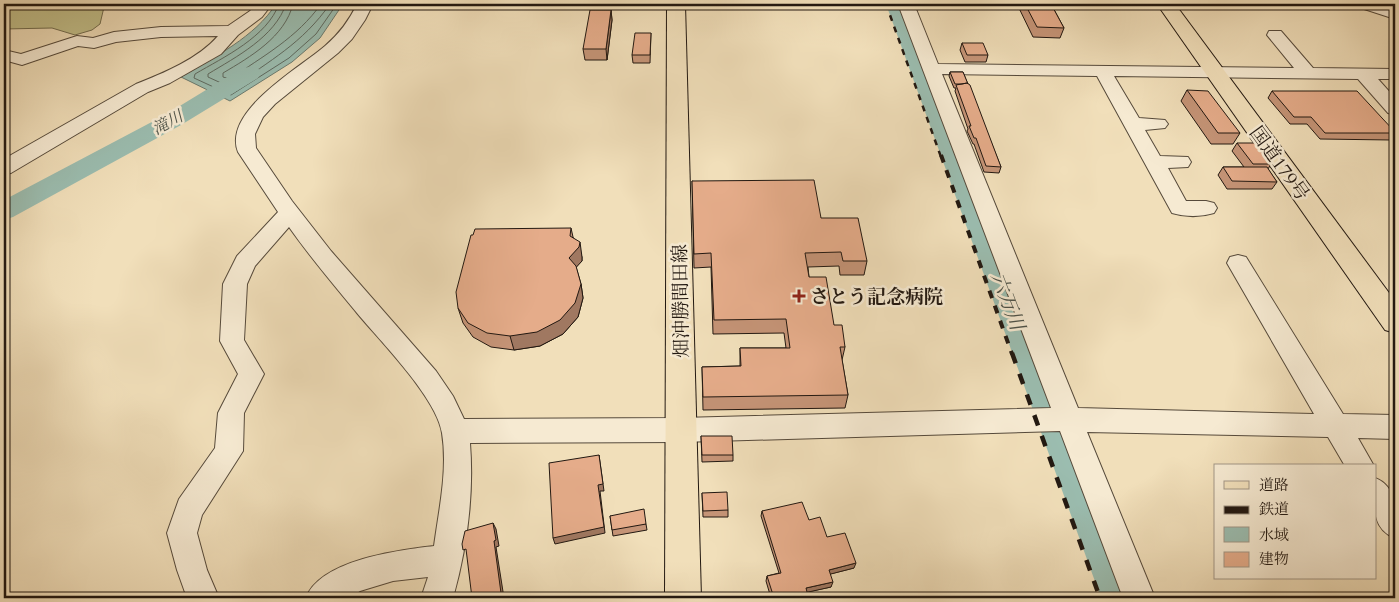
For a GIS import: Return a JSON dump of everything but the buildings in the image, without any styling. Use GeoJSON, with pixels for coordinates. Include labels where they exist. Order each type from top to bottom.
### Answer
{"type":"FeatureCollection","features":[{"type":"Feature","properties":{"kind":"main road","name":"畑沖勝間田線"},"geometry":{"type":"LineString","coordinates":[[676,4],[682,598]]}},
{"type":"Feature","properties":{"kind":"main road","name":"国道179号"},"geometry":{"type":"LineString","coordinates":[[1166,4],[1395,322]]}},
{"type":"Feature","properties":{"kind":"street"},"geometry":{"type":"LineString","coordinates":[[4,168],[142,88],[164,79],[215,50],[232,31],[256,14],[264,4]]}},
{"type":"Feature","properties":{"kind":"street"},"geometry":{"type":"LineString","coordinates":[[365,4],[362,13],[340,40],[275,94],[255,114],[245,132],[246,149],[289,213],[427,378],[444,404],[456,431],[458,469],[448,559],[438,598]]}},
{"type":"Feature","properties":{"kind":"street"},"geometry":{"type":"LineString","coordinates":[[906,4],[933,69],[1057,420],[1139,598]]}},
{"type":"Feature","properties":{"kind":"street"},"geometry":{"type":"LineString","coordinates":[[1364,4],[1395,14]]}},
{"type":"Feature","properties":{"kind":"street"},"geometry":{"type":"LineString","coordinates":[[4,55],[22,60],[77,41],[94,43],[114,38],[161,32],[232,31]]}},
{"type":"Feature","properties":{"kind":"street"},"geometry":{"type":"LineString","coordinates":[[1275,36],[1307,72]]}},
{"type":"Feature","properties":{"kind":"street"},"geometry":{"type":"LineString","coordinates":[[933,69],[1395,74]]}},
{"type":"Feature","properties":{"kind":"street"},"geometry":{"type":"LineString","coordinates":[[1102,70],[1180,208],[1206,208]]}},
{"type":"Feature","properties":{"kind":"street"},"geometry":{"type":"LineString","coordinates":[[1363,74],[1395,109]]}},
{"type":"Feature","properties":{"kind":"street"},"geometry":{"type":"LineString","coordinates":[[1132,124],[1158,124]]}},
{"type":"Feature","properties":{"kind":"street"},"geometry":{"type":"LineString","coordinates":[[1154,162],[1181,162]]}},
{"type":"Feature","properties":{"kind":"street"},"geometry":{"type":"LineString","coordinates":[[203,598],[192,570],[182,533],[189,509],[229,452],[231,412],[251,374],[232,341],[235,284],[245,262],[289,213]]}},
{"type":"Feature","properties":{"kind":"street"},"geometry":{"type":"LineString","coordinates":[[1238,263],[1359,464]]}},
{"type":"Feature","properties":{"kind":"street"},"geometry":{"type":"LineString","coordinates":[[456,431],[681,430],[1057,420],[1395,427]]}},
{"type":"Feature","properties":{"kind":"street"},"geometry":{"type":"LineString","coordinates":[[1376,493],[1395,524]]}},
{"type":"Feature","properties":{"kind":"street"},"geometry":{"type":"LineString","coordinates":[[322,598],[352,578],[393,566],[448,559]]}},
{"type":"Feature","properties":{"kind":"shaded area"},"geometry":{"type":"Polygon","coordinates":[[[101,4],[104,7],[100,24],[92,30],[75,35],[52,28],[4,29],[4,5],[101,4]]]}},
{"type":"Feature","properties":{"kind":"water"},"geometry":{"type":"Polygon","coordinates":[[[276,4],[343,4],[320,38],[292,62],[230,101],[181,77],[220,54],[257,27],[276,4]]]}},
{"type":"Feature","properties":{"kind":"waterway","name":"六万川"},"geometry":{"type":"LineString","coordinates":[[896,4],[1120,598]]}},
{"type":"Feature","properties":{"kind":"waterway","name":"滝川"},"geometry":{"type":"LineString","coordinates":[[4,211],[173,120],[250,73]]}},
{"type":"Feature","properties":{"kind":"railway"},"geometry":{"type":"LineString","coordinates":[[886,4],[941,157]]}},
{"type":"Feature","properties":{"kind":"railway"},"geometry":{"type":"LineString","coordinates":[[941,155],[1012,354]]}},
{"type":"Feature","properties":{"kind":"railway"},"geometry":{"type":"LineString","coordinates":[[1012,353],[1100,598]]}},
{"type":"Feature","properties":{"kind":"place","name":"さとう記念病院"},"geometry":{"type":"Point","coordinates":[799,296]}}]}
